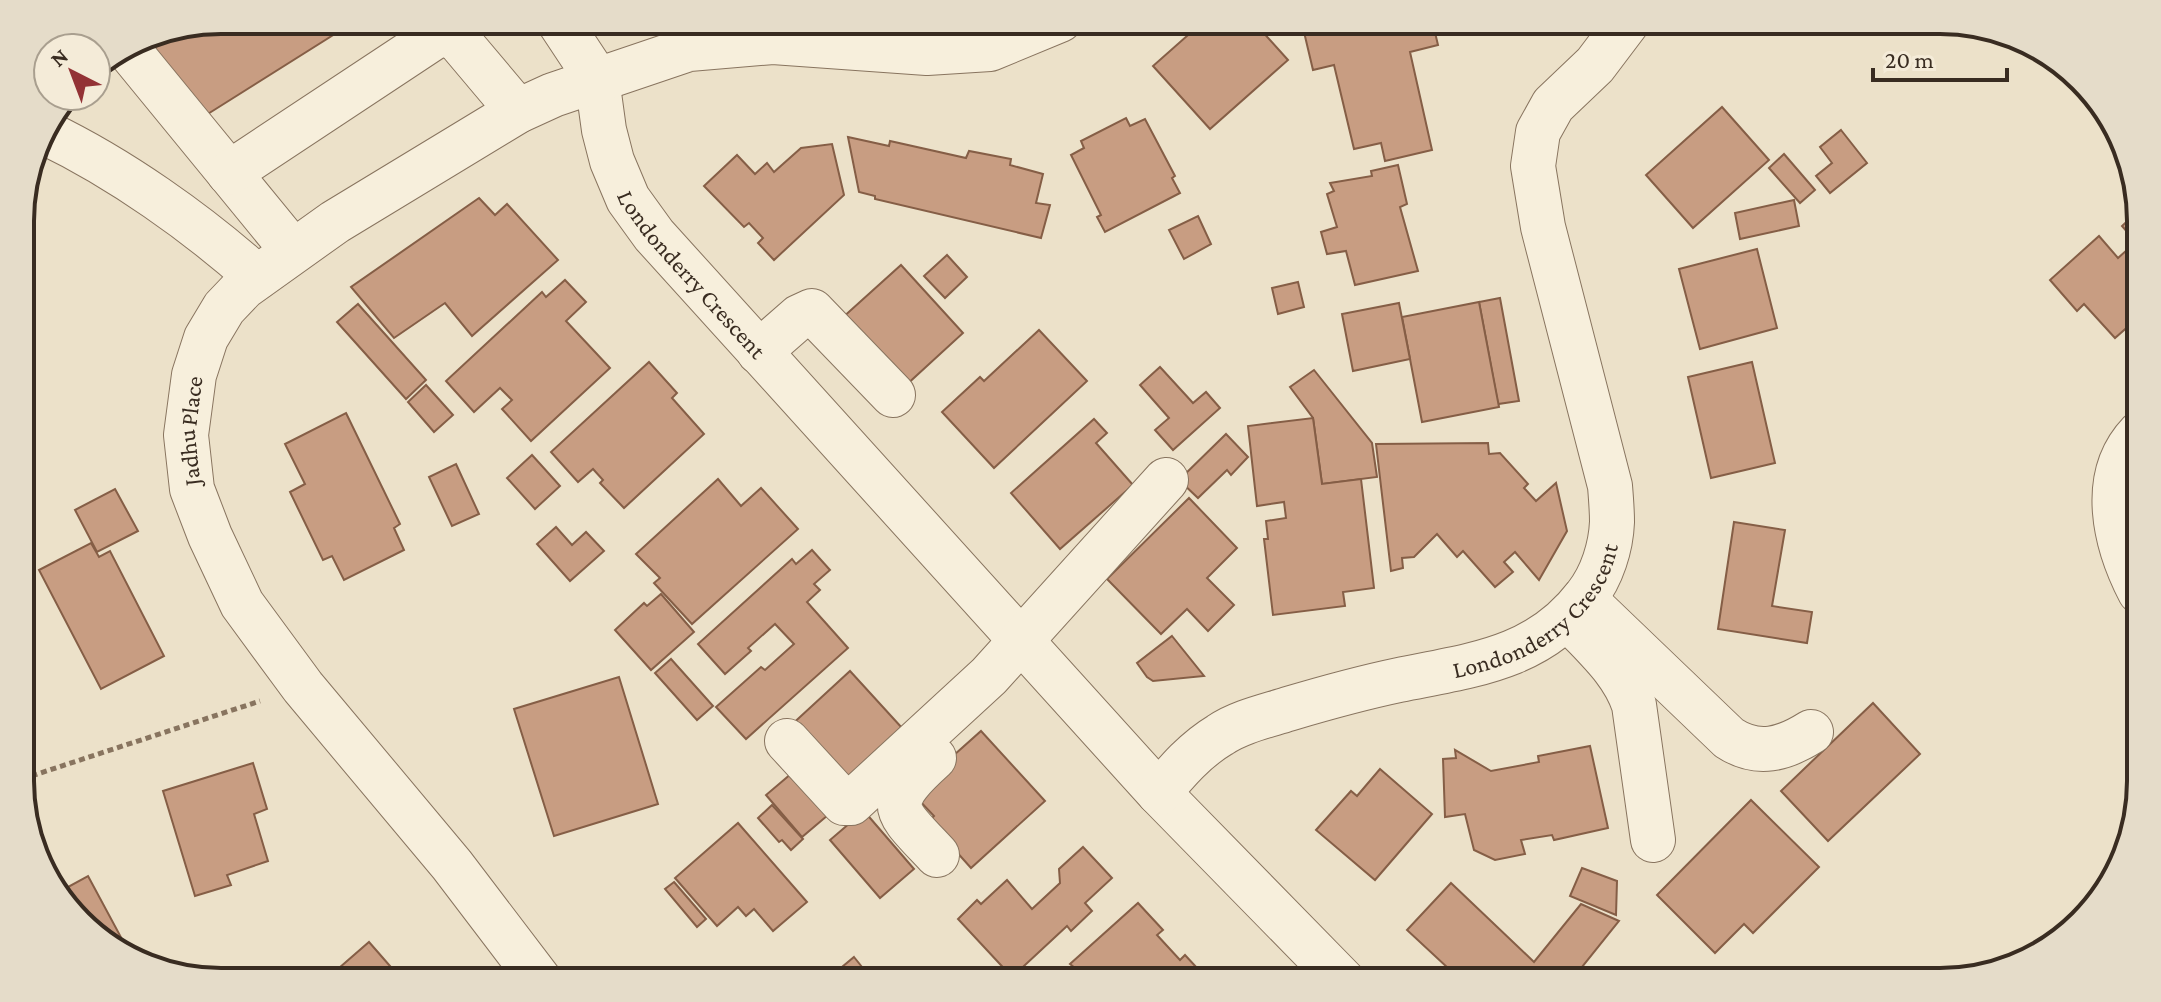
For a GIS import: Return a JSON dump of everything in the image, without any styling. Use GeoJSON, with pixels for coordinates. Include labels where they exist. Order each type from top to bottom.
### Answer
{"type":"FeatureCollection","features":[{"type":"Feature","properties":{"kind":"street"},"geometry":{"type":"LineString","coordinates":[[229,173],[436,36],[447,34],[459,41],[518,111]]}},
{"type":"Feature","properties":{"kind":"street"},"geometry":{"type":"LineString","coordinates":[[567,34],[597,79],[689,49],[717,46],[926,37],[990,49],[1026,34]]}},
{"type":"Feature","properties":{"kind":"street","name":"Londonderry Crescent"},"geometry":{"type":"LineString","coordinates":[[1159,793],[1187,759],[1222,733],[1269,715],[1353,690],[1471,665],[1524,648],[1551,633],[1576,608],[1605,561],[1612,524],[1610,486],[1543,227],[1533,166],[1538,132],[1553,105],[1595,65],[1618,34]]}},
{"type":"Feature","properties":{"kind":"street"},"geometry":{"type":"LineString","coordinates":[[133,56],[293,251]]}},
{"type":"Feature","properties":{"kind":"street","name":"Jadhu Place"},"geometry":{"type":"LineString","coordinates":[[530,968],[452,865],[303,687],[242,604],[192,489],[186,435],[194,375],[206,338],[224,308],[257,277],[335,222],[518,111],[597,79]]}},
{"type":"Feature","properties":{"kind":"street","name":"Londonderry Crescent"},"geometry":{"type":"LineString","coordinates":[[597,79],[612,161],[628,199],[654,235],[1159,793],[1330,968]]}},
{"type":"Feature","properties":{"kind":"street"},"geometry":{"type":"LineString","coordinates":[[54,137],[88,153],[222,245],[257,277]]}},
{"type":"Feature","properties":{"kind":"street"},"geometry":{"type":"LineString","coordinates":[[759,352],[799,317],[812,311],[893,395]]}},
{"type":"Feature","properties":{"kind":"street"},"geometry":{"type":"LineString","coordinates":[[2127,459],[2113,513],[2118,539],[2127,561]]}},
{"type":"Feature","properties":{"kind":"street"},"geometry":{"type":"LineString","coordinates":[[937,855],[902,817],[898,799],[904,788],[1030,651],[1166,480]]}},
{"type":"Feature","properties":{"kind":"street"},"geometry":{"type":"LineString","coordinates":[[1576,608],[1740,745],[1761,750],[1778,749],[1811,732]]}},
{"type":"Feature","properties":{"kind":"street"},"geometry":{"type":"LineString","coordinates":[[1576,608],[1628,686],[1634,705],[1653,840]]}},
{"type":"Feature","properties":{"kind":"street"},"geometry":{"type":"LineString","coordinates":[[787,741],[849,805],[989,676],[1030,651]]}},
{"type":"Feature","properties":{"kind":"path"},"geometry":{"type":"LineString","coordinates":[[34,775],[303,687]]}},
{"type":"Feature","properties":{"kind":"building"},"geometry":{"type":"Polygon","coordinates":[[[209,34],[335,34],[203,117],[153,47],[209,34]]]}},
{"type":"Feature","properties":{"kind":"building"},"geometry":{"type":"Polygon","coordinates":[[[1189,34],[1265,34],[1288,60],[1210,129],[1153,66],[1189,34]]]}},
{"type":"Feature","properties":{"kind":"building"},"geometry":{"type":"Polygon","coordinates":[[[1304,34],[1435,34],[1438,45],[1410,52],[1432,150],[1385,161],[1381,143],[1354,149],[1334,65],[1313,70],[1304,34]]]}},
{"type":"Feature","properties":{"kind":"building"},"geometry":{"type":"Polygon","coordinates":[[[1722,107],[1769,160],[1693,228],[1646,175],[1722,107]]]}},
{"type":"Feature","properties":{"kind":"building"},"geometry":{"type":"Polygon","coordinates":[[[1126,118],[1130,126],[1145,119],[1175,176],[1172,178],[1180,193],[1105,232],[1097,217],[1101,215],[1071,155],[1084,148],[1081,141],[1126,118]]]}},
{"type":"Feature","properties":{"kind":"building"},"geometry":{"type":"Polygon","coordinates":[[[1841,130],[1867,163],[1830,193],[1816,176],[1832,163],[1820,147],[1841,130]]]}},
{"type":"Feature","properties":{"kind":"building"},"geometry":{"type":"Polygon","coordinates":[[[848,137],[889,146],[890,141],[966,158],[969,151],[1011,159],[1010,165],[1043,174],[1036,203],[1050,205],[1041,238],[875,199],[875,196],[859,192],[848,137]]]}},
{"type":"Feature","properties":{"kind":"building"},"geometry":{"type":"Polygon","coordinates":[[[832,144],[844,195],[774,260],[758,243],[763,238],[749,223],[744,227],[704,186],[737,155],[755,174],[767,163],[774,172],[801,148],[832,144]]]}},
{"type":"Feature","properties":{"kind":"building"},"geometry":{"type":"Polygon","coordinates":[[[1784,154],[1815,190],[1800,203],[1769,168],[1784,154]]]}},
{"type":"Feature","properties":{"kind":"building"},"geometry":{"type":"Polygon","coordinates":[[[1398,165],[1407,204],[1400,207],[1418,271],[1355,285],[1346,251],[1327,254],[1321,232],[1337,227],[1327,194],[1334,191],[1330,183],[1372,176],[1371,171],[1398,165]]]}},
{"type":"Feature","properties":{"kind":"building"},"geometry":{"type":"Polygon","coordinates":[[[479,198],[495,215],[507,204],[558,260],[472,336],[445,303],[394,338],[351,287],[479,198]]]}},
{"type":"Feature","properties":{"kind":"building"},"geometry":{"type":"Polygon","coordinates":[[[1794,200],[1799,226],[1740,239],[1735,213],[1794,200]]]}},
{"type":"Feature","properties":{"kind":"building"},"geometry":{"type":"Polygon","coordinates":[[[1198,216],[1211,244],[1184,259],[1169,230],[1198,216]]]}},
{"type":"Feature","properties":{"kind":"building"},"geometry":{"type":"Polygon","coordinates":[[[2099,236],[2118,258],[2127,250],[2127,327],[2115,338],[2084,304],[2077,311],[2050,280],[2099,236]]]}},
{"type":"Feature","properties":{"kind":"building"},"geometry":{"type":"Polygon","coordinates":[[[1757,249],[1777,328],[1700,349],[1679,269],[1757,249]]]}},
{"type":"Feature","properties":{"kind":"building"},"geometry":{"type":"Polygon","coordinates":[[[947,255],[967,277],[945,298],[924,276],[947,255]]]}},
{"type":"Feature","properties":{"kind":"building"},"geometry":{"type":"Polygon","coordinates":[[[901,265],[963,333],[904,387],[841,319],[901,265]]]}},
{"type":"Feature","properties":{"kind":"building"},"geometry":{"type":"Polygon","coordinates":[[[565,280],[586,302],[566,321],[610,368],[531,441],[502,409],[512,400],[500,388],[474,412],[446,381],[542,292],[546,297],[565,280]]]}},
{"type":"Feature","properties":{"kind":"building"},"geometry":{"type":"Polygon","coordinates":[[[1298,282],[1304,307],[1278,314],[1272,288],[1298,282]]]}},
{"type":"Feature","properties":{"kind":"building"},"geometry":{"type":"Polygon","coordinates":[[[1500,298],[1519,401],[1498,404],[1479,302],[1500,298]]]}},
{"type":"Feature","properties":{"kind":"building"},"geometry":{"type":"Polygon","coordinates":[[[1479,302],[1499,407],[1422,422],[1402,317],[1479,302]]]}},
{"type":"Feature","properties":{"kind":"building"},"geometry":{"type":"Polygon","coordinates":[[[1399,303],[1410,359],[1353,371],[1342,314],[1399,303]]]}},
{"type":"Feature","properties":{"kind":"building"},"geometry":{"type":"Polygon","coordinates":[[[358,304],[426,380],[406,399],[337,322],[358,304]]]}},
{"type":"Feature","properties":{"kind":"building"},"geometry":{"type":"Polygon","coordinates":[[[1039,330],[1087,381],[994,468],[942,412],[980,377],[984,381],[1039,330]]]}},
{"type":"Feature","properties":{"kind":"building"},"geometry":{"type":"Polygon","coordinates":[[[649,362],[677,393],[672,398],[704,434],[624,508],[600,483],[603,480],[593,469],[578,482],[551,452],[649,362]]]}},
{"type":"Feature","properties":{"kind":"building"},"geometry":{"type":"Polygon","coordinates":[[[1752,362],[1775,463],[1711,478],[1688,377],[1752,362]]]}},
{"type":"Feature","properties":{"kind":"building"},"geometry":{"type":"Polygon","coordinates":[[[1160,367],[1193,403],[1206,392],[1220,408],[1173,450],[1155,430],[1169,418],[1140,385],[1160,367]]]}},
{"type":"Feature","properties":{"kind":"building"},"geometry":{"type":"Polygon","coordinates":[[[1314,370],[1372,443],[1377,477],[1322,484],[1313,418],[1290,387],[1314,370]]]}},
{"type":"Feature","properties":{"kind":"building"},"geometry":{"type":"Polygon","coordinates":[[[426,385],[453,415],[434,432],[408,402],[426,385]]]}},
{"type":"Feature","properties":{"kind":"building"},"geometry":{"type":"Polygon","coordinates":[[[346,413],[400,524],[394,528],[404,550],[344,580],[332,556],[323,560],[290,492],[305,484],[285,444],[346,413]]]}},
{"type":"Feature","properties":{"kind":"building"},"geometry":{"type":"Polygon","coordinates":[[[1313,418],[1322,484],[1361,479],[1374,588],[1343,592],[1345,606],[1273,615],[1264,539],[1268,539],[1266,521],[1286,518],[1284,502],[1257,506],[1248,426],[1313,418]]]}},
{"type":"Feature","properties":{"kind":"building"},"geometry":{"type":"Polygon","coordinates":[[[1094,419],[1107,433],[1096,443],[1133,485],[1060,549],[1011,493],[1094,419]]]}},
{"type":"Feature","properties":{"kind":"building"},"geometry":{"type":"Polygon","coordinates":[[[1226,434],[1248,457],[1231,475],[1227,470],[1198,498],[1179,480],[1226,434]]]}},
{"type":"Feature","properties":{"kind":"building"},"geometry":{"type":"Polygon","coordinates":[[[1488,443],[1489,454],[1500,453],[1528,484],[1524,488],[1536,501],[1556,483],[1567,531],[1539,580],[1515,552],[1504,562],[1513,572],[1495,587],[1463,551],[1457,557],[1437,534],[1414,557],[1402,558],[1403,568],[1391,571],[1376,444],[1488,443]]]}},
{"type":"Feature","properties":{"kind":"building"},"geometry":{"type":"Polygon","coordinates":[[[532,455],[560,486],[535,509],[507,478],[532,455]]]}},
{"type":"Feature","properties":{"kind":"building"},"geometry":{"type":"Polygon","coordinates":[[[456,464],[479,514],[452,526],[429,477],[456,464]]]}},
{"type":"Feature","properties":{"kind":"building"},"geometry":{"type":"Polygon","coordinates":[[[718,479],[741,506],[761,488],[798,529],[692,624],[654,583],[660,578],[636,554],[718,479]]]}},
{"type":"Feature","properties":{"kind":"building"},"geometry":{"type":"Polygon","coordinates":[[[115,489],[138,531],[97,552],[75,510],[115,489]]]}},
{"type":"Feature","properties":{"kind":"building"},"geometry":{"type":"Polygon","coordinates":[[[1189,498],[1237,548],[1207,578],[1234,605],[1208,631],[1187,609],[1161,634],[1107,579],[1189,498]]]}},
{"type":"Feature","properties":{"kind":"building"},"geometry":{"type":"Polygon","coordinates":[[[1734,522],[1785,530],[1772,606],[1812,612],[1807,643],[1718,629],[1734,522]]]}},
{"type":"Feature","properties":{"kind":"building"},"geometry":{"type":"Polygon","coordinates":[[[556,527],[572,545],[586,532],[604,551],[570,581],[537,544],[556,527]]]}},
{"type":"Feature","properties":{"kind":"building"},"geometry":{"type":"Polygon","coordinates":[[[91,543],[99,557],[110,551],[164,656],[101,689],[39,570],[91,543]]]}},
{"type":"Feature","properties":{"kind":"building"},"geometry":{"type":"Polygon","coordinates":[[[812,550],[830,570],[814,584],[820,590],[807,602],[848,648],[746,739],[716,707],[761,667],[765,670],[794,644],[775,624],[725,674],[698,644],[792,559],[796,564],[812,550]]]}},
{"type":"Feature","properties":{"kind":"building"},"geometry":{"type":"Polygon","coordinates":[[[661,594],[694,632],[651,670],[615,630],[644,603],[647,606],[661,594]]]}},
{"type":"Feature","properties":{"kind":"building"},"geometry":{"type":"Polygon","coordinates":[[[1172,636],[1204,676],[1153,681],[1147,677],[1137,663],[1172,636]]]}},
{"type":"Feature","properties":{"kind":"building"},"geometry":{"type":"Polygon","coordinates":[[[671,659],[713,706],[697,720],[655,673],[671,659]]]}},
{"type":"Feature","properties":{"kind":"building"},"geometry":{"type":"Polygon","coordinates":[[[850,671],[913,740],[851,797],[788,728],[850,671]]]}},
{"type":"Feature","properties":{"kind":"building"},"geometry":{"type":"Polygon","coordinates":[[[619,677],[658,804],[554,836],[514,709],[619,677]]]}},
{"type":"Feature","properties":{"kind":"building"},"geometry":{"type":"Polygon","coordinates":[[[1873,703],[1920,754],[1828,841],[1781,791],[1873,703]]]}},
{"type":"Feature","properties":{"kind":"building"},"geometry":{"type":"Polygon","coordinates":[[[981,731],[1045,801],[971,868],[929,821],[934,816],[916,797],[926,780],[981,731]]]}},
{"type":"Feature","properties":{"kind":"building"},"geometry":{"type":"Polygon","coordinates":[[[1590,746],[1608,828],[1554,840],[1552,835],[1521,840],[1525,854],[1495,860],[1474,850],[1465,814],[1445,817],[1443,759],[1456,758],[1455,750],[1491,771],[1539,762],[1538,756],[1590,746]]]}},
{"type":"Feature","properties":{"kind":"building"},"geometry":{"type":"Polygon","coordinates":[[[253,763],[267,809],[254,814],[268,861],[227,875],[231,885],[195,896],[163,791],[253,763]]]}},
{"type":"Feature","properties":{"kind":"building"},"geometry":{"type":"Polygon","coordinates":[[[798,768],[834,810],[802,837],[766,795],[798,768]]]}},
{"type":"Feature","properties":{"kind":"building"},"geometry":{"type":"Polygon","coordinates":[[[1380,769],[1432,814],[1375,880],[1316,830],[1351,791],[1357,796],[1380,769]]]}},
{"type":"Feature","properties":{"kind":"building"},"geometry":{"type":"Polygon","coordinates":[[[1751,800],[1819,867],[1753,933],[1744,924],[1715,953],[1657,895],[1751,800]]]}},
{"type":"Feature","properties":{"kind":"building"},"geometry":{"type":"Polygon","coordinates":[[[772,805],[803,839],[791,850],[782,840],[779,842],[758,818],[772,805]]]}},
{"type":"Feature","properties":{"kind":"building"},"geometry":{"type":"Polygon","coordinates":[[[864,811],[914,869],[880,898],[830,840],[864,811]]]}},
{"type":"Feature","properties":{"kind":"building"},"geometry":{"type":"Polygon","coordinates":[[[738,823],[807,902],[773,931],[754,909],[746,916],[738,907],[717,926],[675,878],[738,823]]]}},
{"type":"Feature","properties":{"kind":"building"},"geometry":{"type":"Polygon","coordinates":[[[1083,847],[1112,878],[1085,903],[1092,911],[1071,931],[1067,926],[1022,968],[1004,968],[958,919],[977,900],[981,904],[1007,880],[1032,909],[1060,883],[1059,869],[1083,847]]]}},
{"type":"Feature","properties":{"kind":"building"},"geometry":{"type":"Polygon","coordinates":[[[1582,868],[1617,881],[1616,915],[1570,896],[1582,868]]]}},
{"type":"Feature","properties":{"kind":"building"},"geometry":{"type":"Polygon","coordinates":[[[88,876],[122,940],[89,913],[68,887],[88,876]]]}},
{"type":"Feature","properties":{"kind":"building"},"geometry":{"type":"Polygon","coordinates":[[[674,882],[706,919],[697,927],[665,889],[674,882]]]}},
{"type":"Feature","properties":{"kind":"building"},"geometry":{"type":"Polygon","coordinates":[[[1451,883],[1534,962],[1581,904],[1619,921],[1581,968],[1448,968],[1407,930],[1451,883]]]}},
{"type":"Feature","properties":{"kind":"building"},"geometry":{"type":"Polygon","coordinates":[[[1138,903],[1163,930],[1157,935],[1180,960],[1185,955],[1197,968],[1075,968],[1070,964],[1138,903]]]}},
{"type":"Feature","properties":{"kind":"building"},"geometry":{"type":"Polygon","coordinates":[[[369,942],[392,968],[339,968],[369,942]]]}},
{"type":"Feature","properties":{"kind":"building"},"geometry":{"type":"Polygon","coordinates":[[[854,957],[863,968],[841,968],[854,957]]]}}]}
